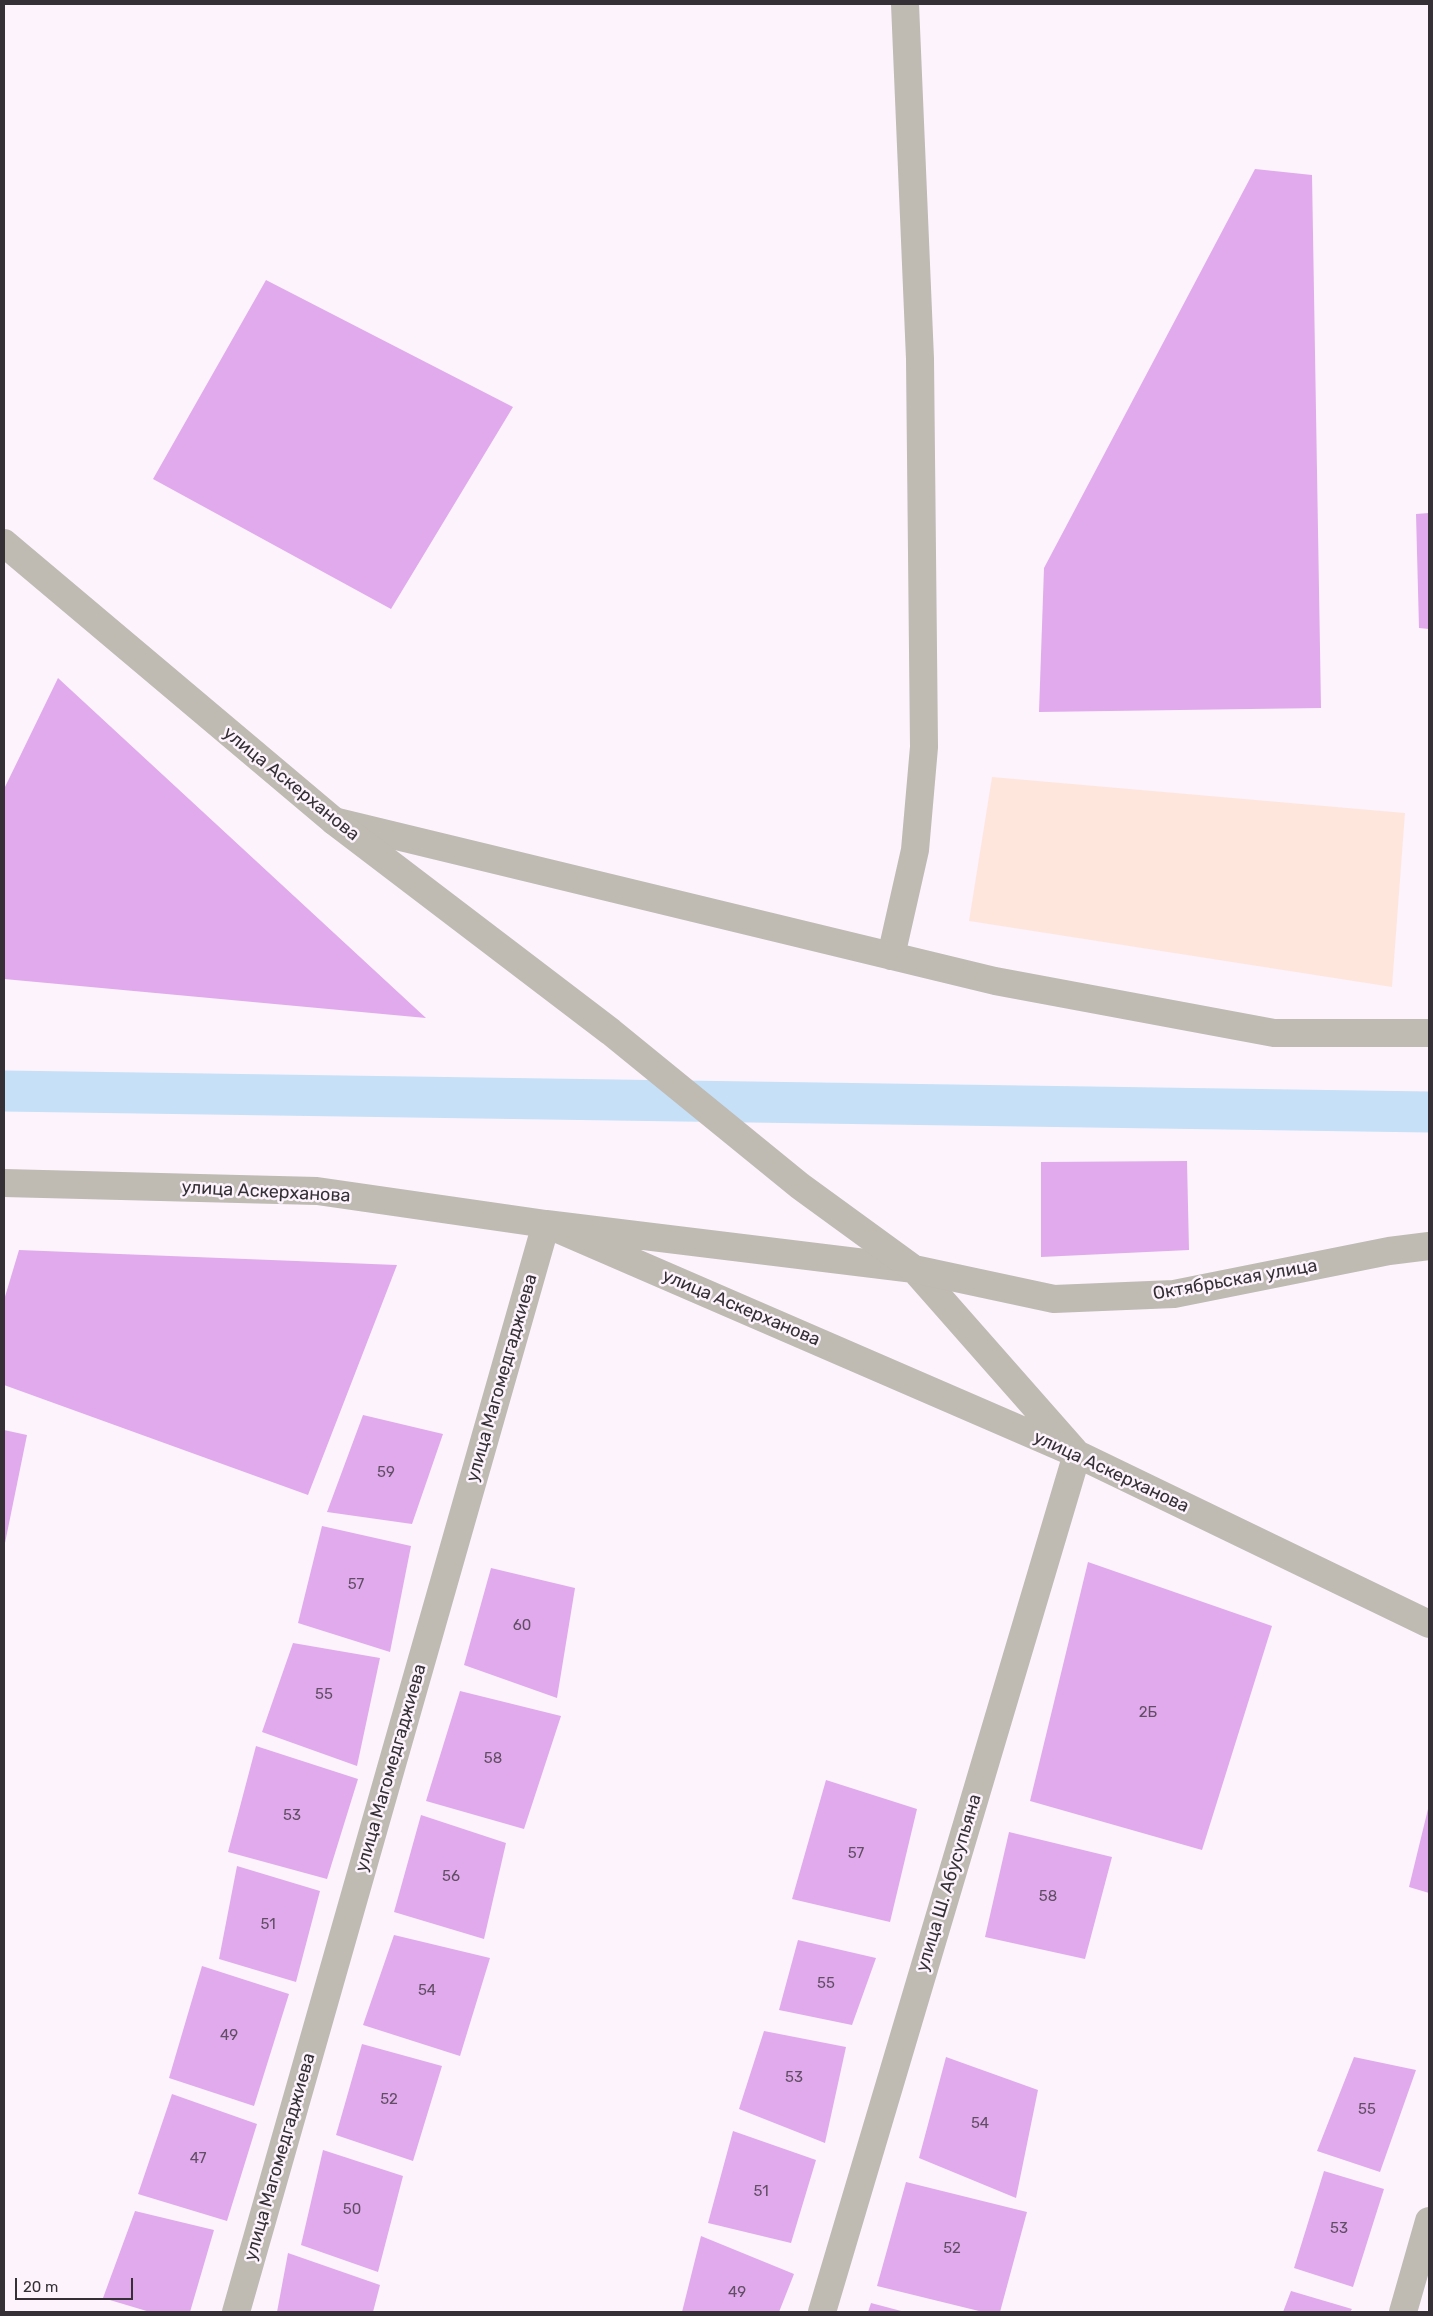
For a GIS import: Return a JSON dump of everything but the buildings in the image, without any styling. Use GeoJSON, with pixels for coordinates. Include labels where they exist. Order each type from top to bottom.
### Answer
{"type":"FeatureCollection","features":[{"type":"Feature","properties":{"kind":"street"},"geometry":{"type":"LineString","coordinates":[[891,956],[915,850],[924,747],[920,359],[905,4]]}},
{"type":"Feature","properties":{"kind":"street","name":"улица Аскерханова"},"geometry":{"type":"LineString","coordinates":[[4,544],[334,821],[611,1032],[800,1186]]}},
{"type":"Feature","properties":{"kind":"street"},"geometry":{"type":"LineString","coordinates":[[334,821],[995,981],[1274,1033],[1429,1033]]}},
{"type":"Feature","properties":{"kind":"street","name":"улица Аскерханова"},"geometry":{"type":"LineString","coordinates":[[4,1183],[318,1190],[546,1224],[1077,1454],[1429,1624]]}},
{"type":"Feature","properties":{"kind":"street","name":"Октябрьская улица"},"geometry":{"type":"LineString","coordinates":[[800,1186],[914,1269],[1054,1300],[1174,1294],[1389,1251],[1429,1246]]}},
{"type":"Feature","properties":{"kind":"street"},"geometry":{"type":"LineString","coordinates":[[546,1224],[914,1269],[1077,1454]]}},
{"type":"Feature","properties":{"kind":"street","name":"улица Магомедгаджиева"},"geometry":{"type":"LineString","coordinates":[[236,2312],[546,1224]]}},
{"type":"Feature","properties":{"kind":"street","name":"улица Ш. Абусупьяна"},"geometry":{"type":"LineString","coordinates":[[822,2312],[1077,1454]]}},
{"type":"Feature","properties":{"kind":"street"},"geometry":{"type":"LineString","coordinates":[[1403,2312],[1429,2221]]}},
{"type":"Feature","properties":{"kind":"shaded area"},"geometry":{"type":"Polygon","coordinates":[[[992,777],[1405,813],[1392,987],[969,921],[992,777]]]}},
{"type":"Feature","properties":{"kind":"waterway"},"geometry":{"type":"LineString","coordinates":[[4,1091],[1429,1112]]}}]}
